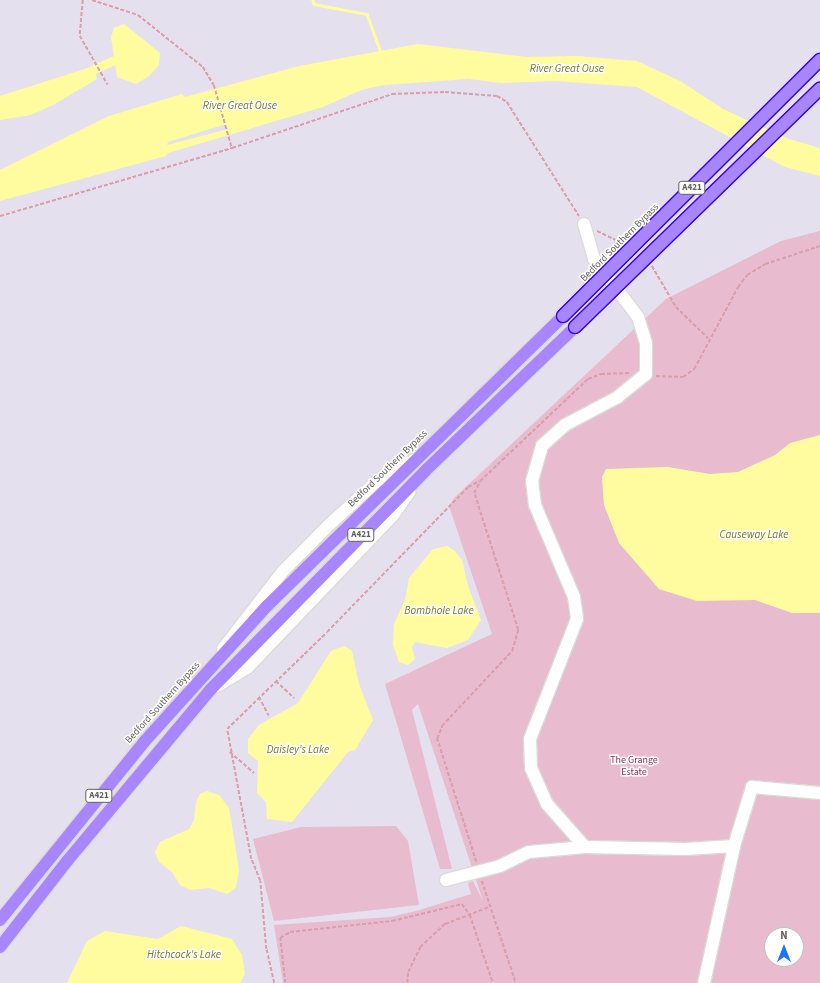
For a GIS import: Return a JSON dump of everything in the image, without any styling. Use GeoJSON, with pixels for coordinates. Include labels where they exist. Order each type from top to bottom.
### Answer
{"type":"FeatureCollection","features":[{"type":"Feature","properties":{"kind":"highway","name":"Bedford Southern Bypass"},"geometry":{"type":"LineString","coordinates":[[0,920],[55,850],[144,742],[267,606],[414,460],[563,316],[820,60]]}},
{"type":"Feature","properties":{"kind":"highway","name":"A421"},"geometry":{"type":"LineString","coordinates":[[0,947],[68,860],[210,690],[425,471],[820,89]]}},
{"type":"Feature","properties":{"kind":"lane"},"geometry":{"type":"LineString","coordinates":[[584,224],[594,259],[638,317],[646,343],[646,374],[618,397],[564,425],[542,446],[532,481],[535,505],[574,597],[577,619],[530,740],[531,768],[547,804],[585,847]]}},
{"type":"Feature","properties":{"kind":"lane"},"geometry":{"type":"LineString","coordinates":[[704,983],[734,846],[752,787],[820,794]]}},
{"type":"Feature","properties":{"kind":"lane"},"geometry":{"type":"LineString","coordinates":[[446,880],[478,870],[500,866],[529,852],[585,847],[686,849],[734,846]]}},
{"type":"Feature","properties":{"kind":"path"},"geometry":{"type":"LineString","coordinates":[[83,0],[80,36],[108,85]]}},
{"type":"Feature","properties":{"kind":"path"},"geometry":{"type":"LineString","coordinates":[[92,0],[138,15],[203,67],[214,85],[232,148]]}},
{"type":"Feature","properties":{"kind":"path"},"geometry":{"type":"LineString","coordinates":[[0,216],[232,148],[392,94],[445,92],[497,96],[507,102],[584,224],[625,244]]}},
{"type":"Feature","properties":{"kind":"path"},"geometry":{"type":"LineString","coordinates":[[274,983],[266,949],[260,881],[252,859],[230,752],[227,729],[468,488],[480,481],[588,379],[615,373],[646,374],[668,378],[689,374],[708,338],[747,275],[765,264],[820,246]]}},
{"type":"Feature","properties":{"kind":"path"},"geometry":{"type":"LineString","coordinates":[[649,259],[676,307],[708,338]]}},
{"type":"Feature","properties":{"kind":"path"},"geometry":{"type":"LineString","coordinates":[[480,481],[474,493],[477,507],[517,621],[517,638],[512,651],[442,726],[437,739],[489,907],[516,983]]}},
{"type":"Feature","properties":{"kind":"path"},"geometry":{"type":"LineString","coordinates":[[276,681],[294,698]]}},
{"type":"Feature","properties":{"kind":"path"},"geometry":{"type":"LineString","coordinates":[[259,697],[269,716]]}},
{"type":"Feature","properties":{"kind":"path"},"geometry":{"type":"LineString","coordinates":[[230,752],[254,773]]}},
{"type":"Feature","properties":{"kind":"path"},"geometry":{"type":"LineString","coordinates":[[285,983],[280,938],[290,932],[392,921],[462,904],[470,915],[493,983]]}},
{"type":"Feature","properties":{"kind":"path"},"geometry":{"type":"LineString","coordinates":[[407,983],[408,972],[420,947],[445,924],[489,907]]}},
{"type":"Feature","properties":{"kind":"green space","name":"The Grange Estate"},"geometry":{"type":"Polygon","coordinates":[[[820,231],[820,983],[283,983],[274,925],[390,917],[416,911],[471,894],[468,883],[473,881],[483,901],[418,704],[412,710],[452,869],[440,869],[385,684],[492,634],[449,506],[455,497],[666,299],[781,241],[820,231]]]}},
{"type":"Feature","properties":{"kind":"green space"},"geometry":{"type":"Polygon","coordinates":[[[396,826],[408,841],[419,905],[274,921],[253,839],[301,827],[396,826]]]}},
{"type":"Feature","properties":{"kind":"water"},"geometry":{"type":"Polygon","coordinates":[[[124,24],[160,53],[159,65],[149,76],[136,84],[117,77],[111,37],[114,28],[124,24]]]}},
{"type":"Feature","properties":{"kind":"water","name":"River Great Ouse"},"geometry":{"type":"Polygon","coordinates":[[[418,44],[526,57],[577,56],[637,61],[680,81],[723,109],[789,139],[820,148],[820,176],[785,167],[637,87],[555,81],[501,83],[469,79],[384,85],[361,90],[323,107],[168,153],[166,156],[0,201],[0,170],[109,116],[182,94],[185,97],[299,66],[418,44]],[[223,125],[168,142],[167,145],[228,129],[223,125]]]}},
{"type":"Feature","properties":{"kind":"water"},"geometry":{"type":"Polygon","coordinates":[[[94,66],[97,79],[53,105],[31,115],[0,120],[0,96],[94,66]]]}},
{"type":"Feature","properties":{"kind":"water","name":"Causeway Lake"},"geometry":{"type":"Polygon","coordinates":[[[820,435],[820,613],[792,613],[755,600],[697,601],[659,589],[619,543],[604,505],[602,477],[606,469],[668,467],[710,474],[738,472],[775,455],[790,443],[820,435]]]}},
{"type":"Feature","properties":{"kind":"water","name":"Bombhole Lake"},"geometry":{"type":"Polygon","coordinates":[[[447,546],[455,551],[462,560],[468,586],[481,620],[468,640],[447,648],[415,642],[412,647],[415,659],[408,665],[399,662],[393,645],[394,624],[405,600],[409,578],[433,549],[447,546]]]}},
{"type":"Feature","properties":{"kind":"water","name":"Daisley's Lake"},"geometry":{"type":"Polygon","coordinates":[[[344,646],[352,651],[359,684],[373,720],[355,750],[348,752],[292,822],[267,819],[266,802],[257,793],[258,761],[248,753],[248,739],[259,725],[298,703],[331,651],[344,646]]]}},
{"type":"Feature","properties":{"kind":"water"},"geometry":{"type":"Polygon","coordinates":[[[207,791],[219,795],[229,808],[239,870],[236,888],[227,894],[209,888],[190,890],[180,885],[172,872],[159,862],[155,852],[160,842],[189,829],[194,820],[196,802],[200,794],[207,791]]]}},
{"type":"Feature","properties":{"kind":"water","name":"Hitchcock's Lake"},"geometry":{"type":"Polygon","coordinates":[[[181,926],[232,939],[242,955],[245,974],[240,983],[67,983],[87,941],[105,931],[158,939],[181,926]]]}},
{"type":"Feature","properties":{"kind":"waterway"},"geometry":{"type":"LineString","coordinates":[[313,0],[314,4],[367,14],[382,55]]}},
{"type":"Feature","properties":{"kind":"waterway"},"geometry":{"type":"LineString","coordinates":[[94,69],[114,60]]}}]}
